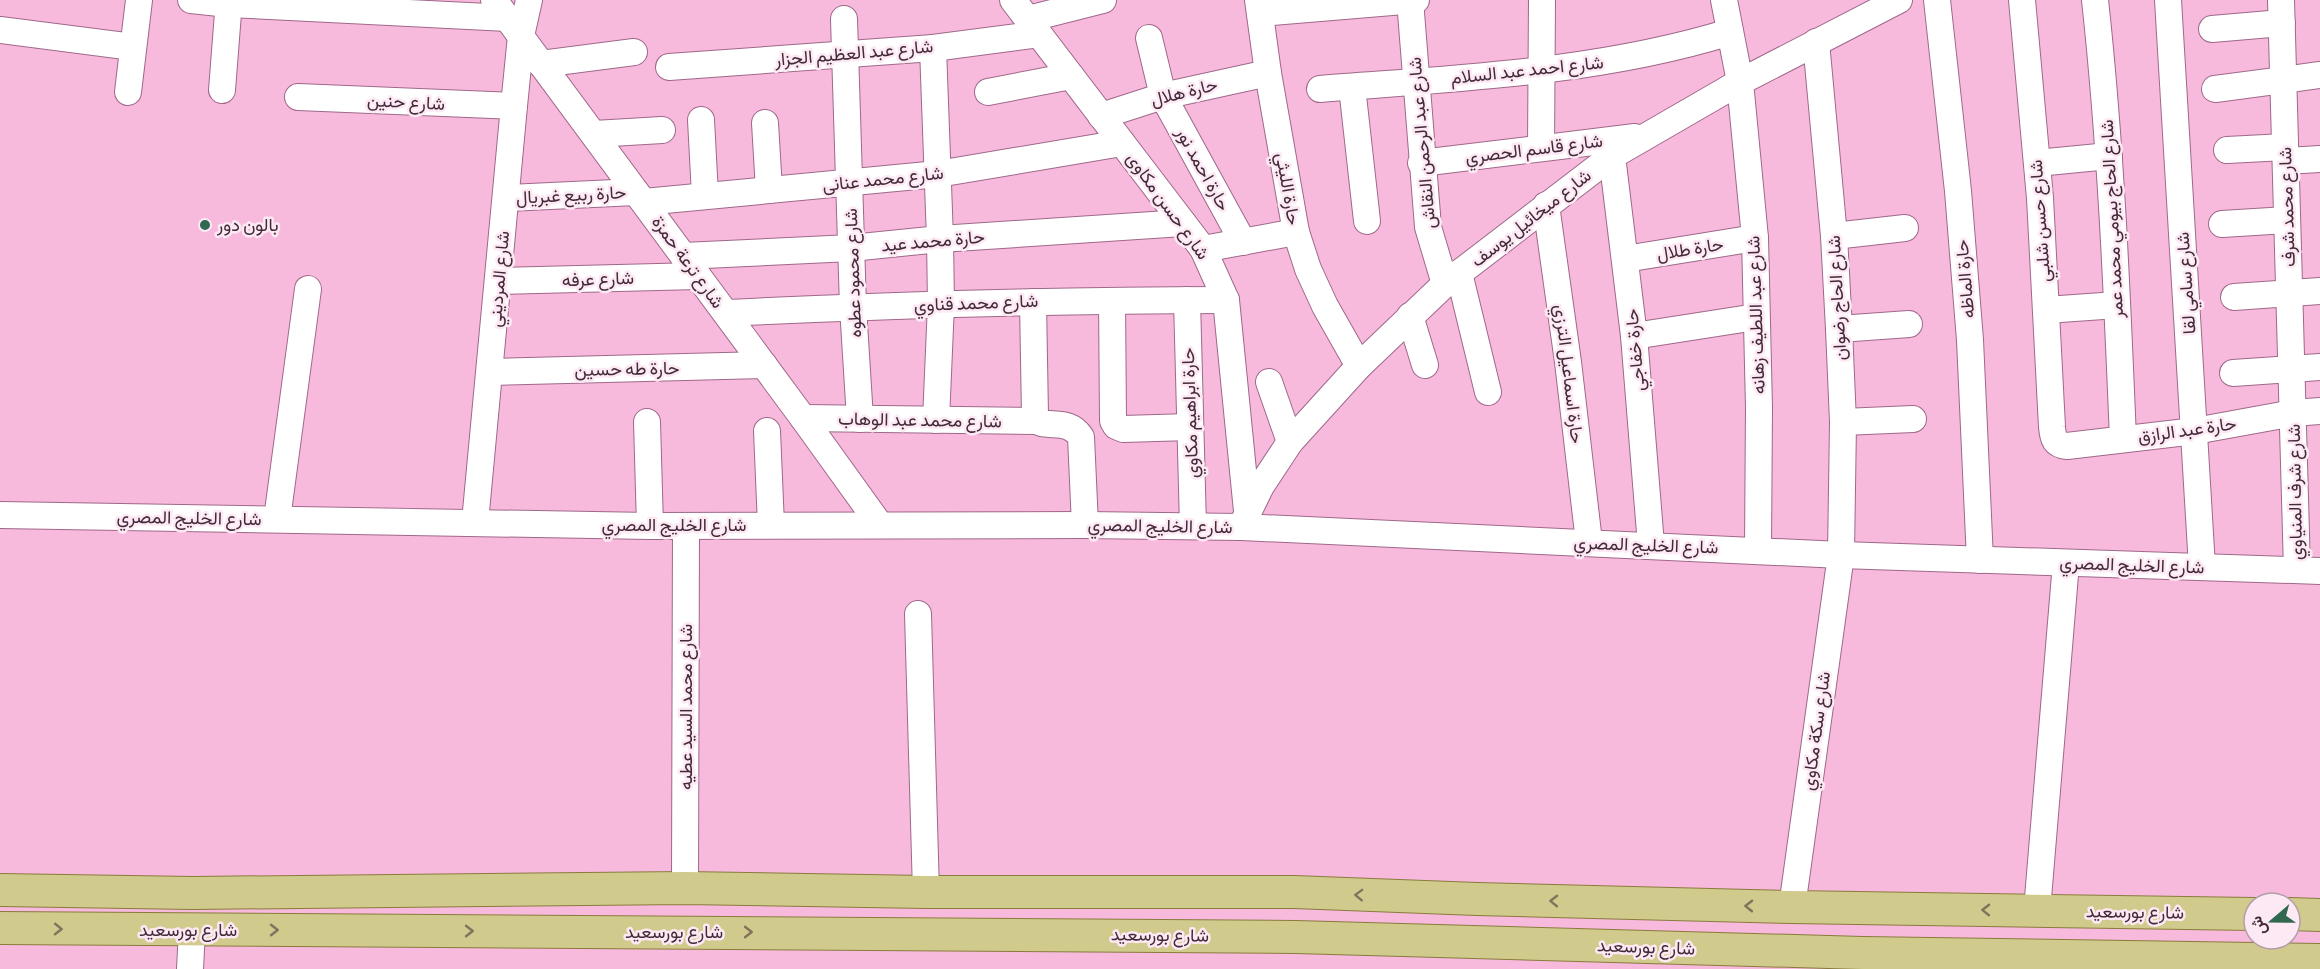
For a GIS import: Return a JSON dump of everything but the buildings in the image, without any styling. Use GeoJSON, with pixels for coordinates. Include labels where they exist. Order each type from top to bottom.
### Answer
{"type":"FeatureCollection","features":[{"type":"Feature","properties":{"kind":"main road","name":"شارع بورسعيد"},"geometry":{"type":"LineString","coordinates":[[0,890],[192,893],[685,888],[926,892],[1294,892],[1792,907],[2242,914]]}},
{"type":"Feature","properties":{"kind":"main road"},"geometry":{"type":"LineString","coordinates":[[2302,914],[2320,915]]}},
{"type":"Feature","properties":{"kind":"main road","name":"شارع بورسعيد"},"geometry":{"type":"LineString","coordinates":[[0,928],[1296,937],[1863,953],[2320,960]]}},
{"type":"Feature","properties":{"kind":"street"},"geometry":{"type":"LineString","coordinates":[[128,93],[139,0]]}},
{"type":"Feature","properties":{"kind":"street"},"geometry":{"type":"LineString","coordinates":[[191,0],[508,18]]}},
{"type":"Feature","properties":{"kind":"street","name":"شارع المرديني"},"geometry":{"type":"LineString","coordinates":[[475,522],[514,106],[508,18],[530,0]]}},
{"type":"Feature","properties":{"kind":"street","name":"شارع عبد العظيم الجزار"},"geometry":{"type":"LineString","coordinates":[[669,67],[933,48],[1027,18],[1103,0]]}},
{"type":"Feature","properties":{"kind":"street","name":"شارع عبد الرحمن النقاش"},"geometry":{"type":"LineString","coordinates":[[1410,0],[1421,163],[1428,227],[1452,278],[1488,392]]}},
{"type":"Feature","properties":{"kind":"street"},"geometry":{"type":"LineString","coordinates":[[1259,7],[1416,0]]}},
{"type":"Feature","properties":{"kind":"street"},"geometry":{"type":"LineString","coordinates":[[1541,147],[1542,0]]}},
{"type":"Feature","properties":{"kind":"street","name":"شارع عبد اللطيف زهانه"},"geometry":{"type":"LineString","coordinates":[[1724,0],[1740,82],[1755,238],[1759,408],[1758,549]]}},
{"type":"Feature","properties":{"kind":"street","name":"حارة الماظه"},"geometry":{"type":"LineString","coordinates":[[1937,0],[1958,191],[1970,340],[1980,560]]}},
{"type":"Feature","properties":{"kind":"street","name":"شارع حسن شلبي"},"geometry":{"type":"LineString","coordinates":[[2022,0],[2037,163],[2052,435],[2055,441]]}},
{"type":"Feature","properties":{"kind":"street","name":"شارع الحاج بيومي محمد عمر"},"geometry":{"type":"LineString","coordinates":[[2095,0],[2109,156],[2123,439]]}},
{"type":"Feature","properties":{"kind":"street","name":"شارع سامي لقا"},"geometry":{"type":"LineString","coordinates":[[2168,0],[2202,567]]}},
{"type":"Feature","properties":{"kind":"street"},"geometry":{"type":"LineString","coordinates":[[222,90],[229,2]]}},
{"type":"Feature","properties":{"kind":"street","name":"شارع ميخائيل يوسف"},"geometry":{"type":"LineString","coordinates":[[1244,519],[1290,442],[1359,366],[1452,278],[1612,156],[1740,82],[1884,4]]}},
{"type":"Feature","properties":{"kind":"street","name":"حارة الليثي"},"geometry":{"type":"LineString","coordinates":[[1259,7],[1296,232],[1308,269],[1324,306],[1359,366]]}},
{"type":"Feature","properties":{"kind":"street"},"geometry":{"type":"LineString","coordinates":[[2212,29],[2282,11]]}},
{"type":"Feature","properties":{"kind":"street","name":"شارع محمد شرف"},"geometry":{"type":"LineString","coordinates":[[2282,11],[2293,413]]}},
{"type":"Feature","properties":{"kind":"street","name":"شارع ترعة حمزة"},"geometry":{"type":"LineString","coordinates":[[508,18],[803,418],[879,525]]}},
{"type":"Feature","properties":{"kind":"street","name":"شارع حسن مكاوى"},"geometry":{"type":"LineString","coordinates":[[1027,18],[1203,249],[1226,300],[1244,519]]}},
{"type":"Feature","properties":{"kind":"street","name":"شارع محمود عطوه"},"geometry":{"type":"LineString","coordinates":[[844,19],[853,307],[860,419]]}},
{"type":"Feature","properties":{"kind":"street"},"geometry":{"type":"LineString","coordinates":[[0,30],[133,46]]}},
{"type":"Feature","properties":{"kind":"street","name":"شارع احمد عبد السلام"},"geometry":{"type":"LineString","coordinates":[[1320,89],[1542,71],[1647,54],[1730,32]]}},
{"type":"Feature","properties":{"kind":"street","name":"حارة احمد نور"},"geometry":{"type":"LineString","coordinates":[[1149,39],[1163,96],[1243,242]]}},
{"type":"Feature","properties":{"kind":"street","name":"شارع الحاج رضوان"},"geometry":{"type":"LineString","coordinates":[[1816,42],[1834,236],[1839,329],[1843,422],[1841,555]]}},
{"type":"Feature","properties":{"kind":"street"},"geometry":{"type":"LineString","coordinates":[[933,48],[941,304],[936,420]]}},
{"type":"Feature","properties":{"kind":"street"},"geometry":{"type":"LineString","coordinates":[[541,64],[634,52]]}},
{"type":"Feature","properties":{"kind":"street","name":"حارة هلال"},"geometry":{"type":"LineString","coordinates":[[1101,116],[1163,96],[1268,72]]}},
{"type":"Feature","properties":{"kind":"street"},"geometry":{"type":"LineString","coordinates":[[2215,89],[2320,75]]}},
{"type":"Feature","properties":{"kind":"street"},"geometry":{"type":"LineString","coordinates":[[988,92],[1071,76]]}},
{"type":"Feature","properties":{"kind":"street"},"geometry":{"type":"LineString","coordinates":[[1352,87],[1367,221]]}},
{"type":"Feature","properties":{"kind":"street","name":"شارع حنين"},"geometry":{"type":"LineString","coordinates":[[298,97],[514,106]]}},
{"type":"Feature","properties":{"kind":"street"},"geometry":{"type":"LineString","coordinates":[[701,120],[705,195]]}},
{"type":"Feature","properties":{"kind":"street"},"geometry":{"type":"LineString","coordinates":[[765,123],[769,190]]}},
{"type":"Feature","properties":{"kind":"street"},"geometry":{"type":"LineString","coordinates":[[594,134],[662,130]]}},
{"type":"Feature","properties":{"kind":"street","name":"شارع قاسم الحصري"},"geometry":{"type":"LineString","coordinates":[[1421,163],[1647,136]]}},
{"type":"Feature","properties":{"kind":"street","name":"شارع محمد عنانى"},"geometry":{"type":"LineString","coordinates":[[640,197],[705,195],[938,174],[1122,143]]}},
{"type":"Feature","properties":{"kind":"street"},"geometry":{"type":"LineString","coordinates":[[2227,150],[2320,159]]}},
{"type":"Feature","properties":{"kind":"street","name":"حارة خفاجي"},"geometry":{"type":"LineString","coordinates":[[1612,156],[1634,336],[1651,545]]}},
{"type":"Feature","properties":{"kind":"street"},"geometry":{"type":"LineString","coordinates":[[2037,163],[2109,156]]}},
{"type":"Feature","properties":{"kind":"street","name":"حارة ربيع غبريال"},"geometry":{"type":"LineString","coordinates":[[506,198],[640,197]]}},
{"type":"Feature","properties":{"kind":"street","name":"حارة اسماعيل الترزي"},"geometry":{"type":"LineString","coordinates":[[1546,205],[1568,362],[1589,542]]}},
{"type":"Feature","properties":{"kind":"street"},"geometry":{"type":"LineString","coordinates":[[2222,224],[2287,220]]}},
{"type":"Feature","properties":{"kind":"street","name":"حارة محمد عيد"},"geometry":{"type":"LineString","coordinates":[[683,255],[852,248],[940,239],[1183,223]]}},
{"type":"Feature","properties":{"kind":"street"},"geometry":{"type":"LineString","coordinates":[[1834,236],[1905,228]]}},
{"type":"Feature","properties":{"kind":"street"},"geometry":{"type":"LineString","coordinates":[[1203,249],[1296,232]]}},
{"type":"Feature","properties":{"kind":"street","name":"حارة طلال"},"geometry":{"type":"LineString","coordinates":[[1625,259],[1755,238]]}},
{"type":"Feature","properties":{"kind":"street","name":"شارع عرفه"},"geometry":{"type":"LineString","coordinates":[[498,281],[698,276]]}},
{"type":"Feature","properties":{"kind":"street"},"geometry":{"type":"LineString","coordinates":[[277,519],[308,289]]}},
{"type":"Feature","properties":{"kind":"street"},"geometry":{"type":"LineString","coordinates":[[2234,297],[2320,291]]}},
{"type":"Feature","properties":{"kind":"street","name":"حارة ابراهيم مكاوي"},"geometry":{"type":"LineString","coordinates":[[1187,300],[1193,526]]}},
{"type":"Feature","properties":{"kind":"street","name":"شارع محمد قناوي"},"geometry":{"type":"LineString","coordinates":[[726,313],[941,304],[1226,300]]}},
{"type":"Feature","properties":{"kind":"street"},"geometry":{"type":"LineString","coordinates":[[1112,301],[1113,420],[1116,426],[1122,429],[1191,427]]}},
{"type":"Feature","properties":{"kind":"street"},"geometry":{"type":"LineString","coordinates":[[1034,302],[1037,421]]}},
{"type":"Feature","properties":{"kind":"street"},"geometry":{"type":"LineString","coordinates":[[2046,310],[2117,305]]}},
{"type":"Feature","properties":{"kind":"street"},"geometry":{"type":"LineString","coordinates":[[1410,316],[1425,364]]}},
{"type":"Feature","properties":{"kind":"street"},"geometry":{"type":"LineString","coordinates":[[1634,336],[1756,318]]}},
{"type":"Feature","properties":{"kind":"street"},"geometry":{"type":"LineString","coordinates":[[1839,329],[1909,324]]}},
{"type":"Feature","properties":{"kind":"street","name":"حارة طه حسين"},"geometry":{"type":"LineString","coordinates":[[490,372],[764,365]]}},
{"type":"Feature","properties":{"kind":"street"},"geometry":{"type":"LineString","coordinates":[[2233,373],[2320,367]]}},
{"type":"Feature","properties":{"kind":"street"},"geometry":{"type":"LineString","coordinates":[[1269,382],[1290,442]]}},
{"type":"Feature","properties":{"kind":"street","name":"حارة عبد الرازق"},"geometry":{"type":"LineString","coordinates":[[2055,441],[2067,446],[2320,411]]}},
{"type":"Feature","properties":{"kind":"street","name":"شارع شرف المنياوي"},"geometry":{"type":"LineString","coordinates":[[2293,413],[2308,571]]}},
{"type":"Feature","properties":{"kind":"street","name":"شارع محمد عبد الوهاب"},"geometry":{"type":"LineString","coordinates":[[803,418],[1037,421],[1044,424],[1065,424],[1081,436],[1085,525]]}},
{"type":"Feature","properties":{"kind":"street"},"geometry":{"type":"LineString","coordinates":[[1843,422],[1913,418]]}},
{"type":"Feature","properties":{"kind":"street"},"geometry":{"type":"LineString","coordinates":[[646,422],[650,526]]}},
{"type":"Feature","properties":{"kind":"street"},"geometry":{"type":"LineString","coordinates":[[766,431],[771,525]]}},
{"type":"Feature","properties":{"kind":"street","name":"شارع الخليج المصري"},"geometry":{"type":"LineString","coordinates":[[0,515],[650,526],[1193,526],[1244,519],[1589,542],[1841,555],[2308,571]]}},
{"type":"Feature","properties":{"kind":"street","name":"شارع محمد السيد عطيه"},"geometry":{"type":"LineString","coordinates":[[685,888],[686,526]]}},
{"type":"Feature","properties":{"kind":"street","name":"شارع سكة مكاوي"},"geometry":{"type":"LineString","coordinates":[[1792,907],[1841,555]]}},
{"type":"Feature","properties":{"kind":"street"},"geometry":{"type":"LineString","coordinates":[[2037,910],[2066,563]]}},
{"type":"Feature","properties":{"kind":"street"},"geometry":{"type":"LineString","coordinates":[[918,614],[926,892]]}},
{"type":"Feature","properties":{"kind":"street"},"geometry":{"type":"LineString","coordinates":[[190,969],[192,930]]}},
{"type":"Feature","properties":{"kind":"place","name":"بالون دور"},"geometry":{"type":"Point","coordinates":[205,225]}}]}
